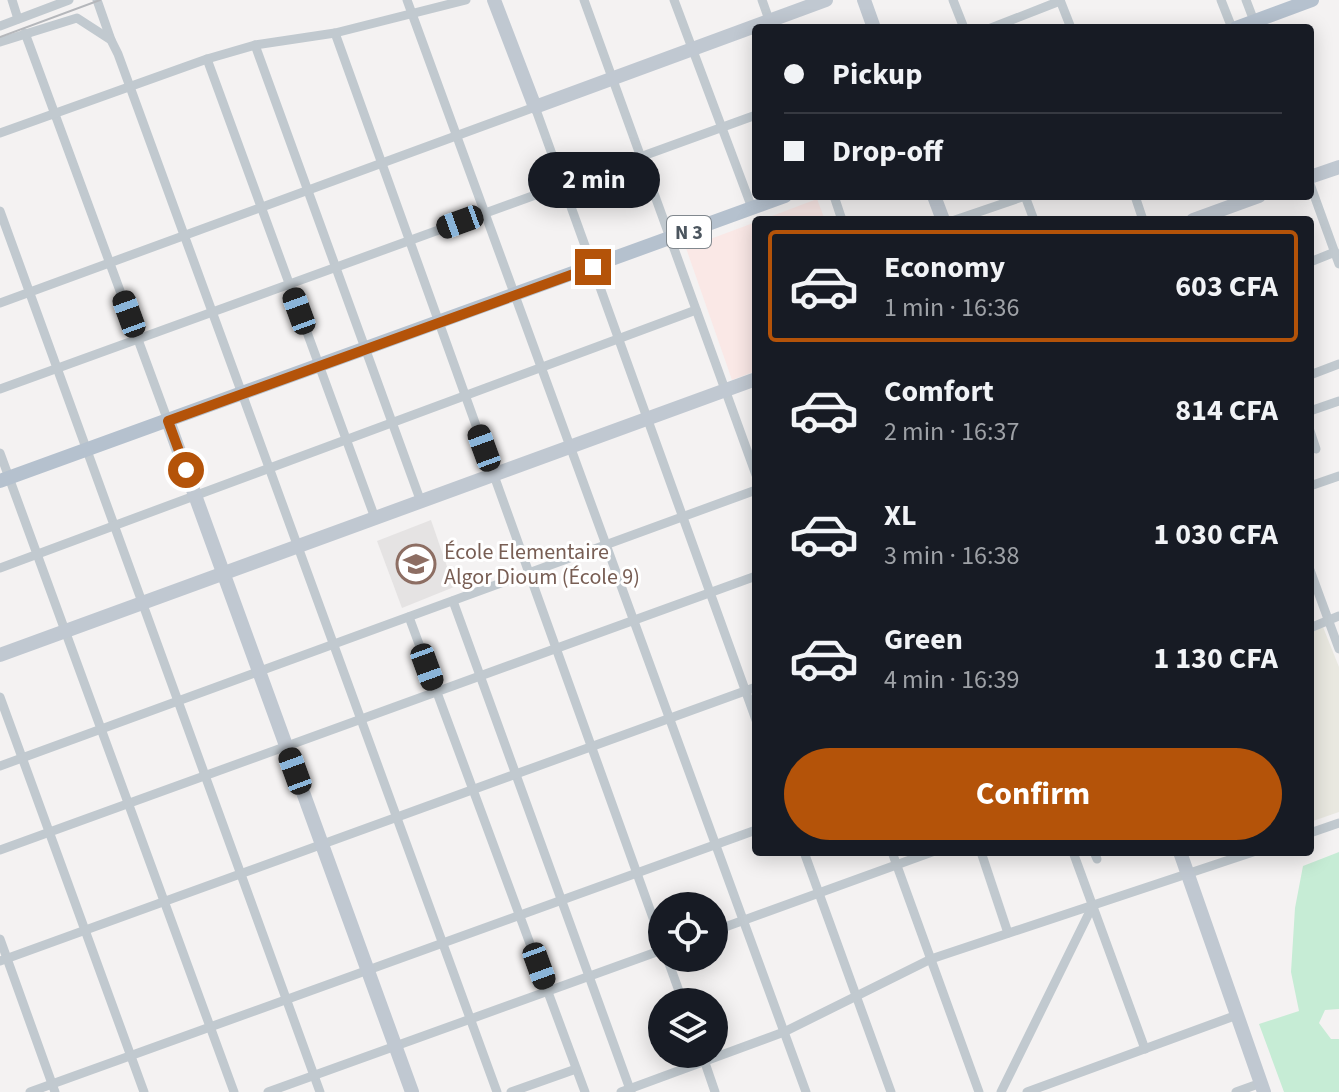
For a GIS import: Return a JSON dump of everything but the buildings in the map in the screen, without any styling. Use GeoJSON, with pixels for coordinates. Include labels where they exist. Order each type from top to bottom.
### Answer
{"type":"FeatureCollection","features":[{"type":"Feature","properties":{"kind":"main road"},"geometry":{"type":"LineString","coordinates":[[1258,23],[1312,0]]}},
{"type":"Feature","properties":{"kind":"main road","name":"N 3"},"geometry":{"type":"LineString","coordinates":[[5,480],[774,200]]}},
{"type":"Feature","properties":{"kind":"street"},"geometry":{"type":"LineString","coordinates":[[12,0],[18,19]]}},
{"type":"Feature","properties":{"kind":"street"},"geometry":{"type":"LineString","coordinates":[[0,26],[69,0]]}},
{"type":"Feature","properties":{"kind":"street"},"geometry":{"type":"LineString","coordinates":[[97,0],[131,84],[497,1092]]}},
{"type":"Feature","properties":{"kind":"street"},"geometry":{"type":"LineString","coordinates":[[407,0],[806,1092]]}},
{"type":"Feature","properties":{"kind":"street"},"geometry":{"type":"LineString","coordinates":[[0,133],[131,84],[255,45],[335,33],[466,0]]}},
{"type":"Feature","properties":{"kind":"street"},"geometry":{"type":"LineString","coordinates":[[494,0],[752,709]]}},
{"type":"Feature","properties":{"kind":"street"},"geometry":{"type":"LineString","coordinates":[[584,0],[752,464]]}},
{"type":"Feature","properties":{"kind":"street"},"geometry":{"type":"LineString","coordinates":[[674,0],[752,208]]}},
{"type":"Feature","properties":{"kind":"street"},"geometry":{"type":"LineString","coordinates":[[762,0],[771,24],[826,0]]}},
{"type":"Feature","properties":{"kind":"street"},"geometry":{"type":"LineString","coordinates":[[864,0],[873,24]]}},
{"type":"Feature","properties":{"kind":"street"},"geometry":{"type":"LineString","coordinates":[[953,0],[962,24]]}},
{"type":"Feature","properties":{"kind":"street"},"geometry":{"type":"LineString","coordinates":[[1221,0],[1232,24]]}},
{"type":"Feature","properties":{"kind":"street"},"geometry":{"type":"LineString","coordinates":[[1246,0],[1258,23]]}},
{"type":"Feature","properties":{"kind":"street"},"geometry":{"type":"LineString","coordinates":[[1001,24],[1060,1],[1069,24]]}},
{"type":"Feature","properties":{"kind":"street"},"geometry":{"type":"LineString","coordinates":[[0,42],[77,18],[111,40]]}},
{"type":"Feature","properties":{"kind":"street"},"geometry":{"type":"LineString","coordinates":[[0,303],[692,49],[752,30]]}},
{"type":"Feature","properties":{"kind":"street"},"geometry":{"type":"LineString","coordinates":[[25,33],[412,1092]]}},
{"type":"Feature","properties":{"kind":"street"},"geometry":{"type":"LineString","coordinates":[[335,33],[648,904]]}},
{"type":"Feature","properties":{"kind":"street"},"geometry":{"type":"LineString","coordinates":[[255,45],[421,502]]}},
{"type":"Feature","properties":{"kind":"street"},"geometry":{"type":"LineString","coordinates":[[207,59],[375,518]]}},
{"type":"Feature","properties":{"kind":"street"},"geometry":{"type":"LineString","coordinates":[[0,389],[752,116]]}},
{"type":"Feature","properties":{"kind":"street"},"geometry":{"type":"LineString","coordinates":[[1314,174],[1339,167]]}},
{"type":"Feature","properties":{"kind":"street"},"geometry":{"type":"LineString","coordinates":[[1314,185],[1339,264]]}},
{"type":"Feature","properties":{"kind":"street"},"geometry":{"type":"LineString","coordinates":[[967,216],[1013,200]]}},
{"type":"Feature","properties":{"kind":"street"},"geometry":{"type":"LineString","coordinates":[[1214,216],[1250,200]]}},
{"type":"Feature","properties":{"kind":"street"},"geometry":{"type":"LineString","coordinates":[[0,211],[320,1092]]}},
{"type":"Feature","properties":{"kind":"street"},"geometry":{"type":"LineString","coordinates":[[1314,260],[1335,252]]}},
{"type":"Feature","properties":{"kind":"street"},"geometry":{"type":"LineString","coordinates":[[0,568],[696,310]]}},
{"type":"Feature","properties":{"kind":"street"},"geometry":{"type":"LineString","coordinates":[[1314,373],[1339,364]]}},
{"type":"Feature","properties":{"kind":"street"},"geometry":{"type":"LineString","coordinates":[[0,655],[752,381]]}},
{"type":"Feature","properties":{"kind":"street"},"geometry":{"type":"LineString","coordinates":[[1314,410],[1339,401]]}},
{"type":"Feature","properties":{"kind":"street"},"geometry":{"type":"LineString","coordinates":[[1314,443],[1316,449]]}},
{"type":"Feature","properties":{"kind":"street"},"geometry":{"type":"LineString","coordinates":[[0,453],[5,480],[37,554],[234,1092]]}},
{"type":"Feature","properties":{"kind":"street"},"geometry":{"type":"LineString","coordinates":[[1314,485],[1339,476]]}},
{"type":"Feature","properties":{"kind":"street"},"geometry":{"type":"LineString","coordinates":[[0,766],[752,491]]}},
{"type":"Feature","properties":{"kind":"street"},"geometry":{"type":"LineString","coordinates":[[0,850],[752,577]]}},
{"type":"Feature","properties":{"kind":"street"},"geometry":{"type":"LineString","coordinates":[[1314,578],[1334,618],[1339,649]]}},
{"type":"Feature","properties":{"kind":"street"},"geometry":{"type":"LineString","coordinates":[[453,601],[589,976],[627,1091],[680,1068]]}},
{"type":"Feature","properties":{"kind":"street"},"geometry":{"type":"LineString","coordinates":[[409,617],[585,1092]]}},
{"type":"Feature","properties":{"kind":"street"},"geometry":{"type":"LineString","coordinates":[[1314,626],[1334,618]]}},
{"type":"Feature","properties":{"kind":"street"},"geometry":{"type":"LineString","coordinates":[[4,960],[752,688]]}},
{"type":"Feature","properties":{"kind":"street"},"geometry":{"type":"LineString","coordinates":[[0,697],[144,1092]]}},
{"type":"Feature","properties":{"kind":"street"},"geometry":{"type":"LineString","coordinates":[[1314,832],[1339,823]]}},
{"type":"Feature","properties":{"kind":"street"},"geometry":{"type":"LineString","coordinates":[[30,1092],[54,1088],[131,1056],[752,832]]}},
{"type":"Feature","properties":{"kind":"street"},"geometry":{"type":"LineString","coordinates":[[805,856],[891,1092]]}},
{"type":"Feature","properties":{"kind":"street"},"geometry":{"type":"LineString","coordinates":[[894,856],[979,1092]]}},
{"type":"Feature","properties":{"kind":"street"},"geometry":{"type":"LineString","coordinates":[[728,926],[921,856]]}},
{"type":"Feature","properties":{"kind":"street"},"geometry":{"type":"LineString","coordinates":[[982,856],[1008,933]]}},
{"type":"Feature","properties":{"kind":"street"},"geometry":{"type":"LineString","coordinates":[[1075,856],[1145,1049]]}},
{"type":"Feature","properties":{"kind":"street"},"geometry":{"type":"LineString","coordinates":[[1181,856],[1262,1088],[1236,1092]]}},
{"type":"Feature","properties":{"kind":"street"},"geometry":{"type":"LineString","coordinates":[[728,1050],[784,1032],[858,998],[931,959],[1241,856]]}},
{"type":"Feature","properties":{"kind":"street"},"geometry":{"type":"LineString","coordinates":[[1001,1092],[1093,905]]}},
{"type":"Feature","properties":{"kind":"street"},"geometry":{"type":"LineString","coordinates":[[0,939],[4,960],[54,1088]]}},
{"type":"Feature","properties":{"kind":"street"},"geometry":{"type":"LineString","coordinates":[[268,1092],[648,955]]}},
{"type":"Feature","properties":{"kind":"street"},"geometry":{"type":"LineString","coordinates":[[1027,1092],[1237,1015]]}},
{"type":"Feature","properties":{"kind":"street"},"geometry":{"type":"LineString","coordinates":[[707,1068],[715,1092]]}},
{"type":"Feature","properties":{"kind":"street"},"geometry":{"type":"LineString","coordinates":[[511,1092],[576,1069]]}},
{"type":"Feature","properties":{"kind":"shaded area"},"geometry":{"type":"Polygon","coordinates":[[[817,200],[823,216],[772,216],[817,200]]]}},
{"type":"Feature","properties":{"kind":"shaded area"},"geometry":{"type":"Polygon","coordinates":[[[752,223],[752,372],[732,380],[686,248],[752,223]]]}},
{"type":"Feature","properties":{"kind":"shaded area","name":"École Elementaire Algor Dioum (École 9)"},"geometry":{"type":"Polygon","coordinates":[[[431,520],[454,587],[402,608],[377,541],[431,520]]]}},
{"type":"Feature","properties":{"kind":"shaded area"},"geometry":{"type":"Polygon","coordinates":[[[1323,627],[1339,667],[1339,812],[1314,821],[1314,631],[1323,627]]]}},
{"type":"Feature","properties":{"kind":"green space"},"geometry":{"type":"Polygon","coordinates":[[[1339,852],[1339,1009],[1325,1010],[1319,1023],[1331,1039],[1339,1039],[1339,1092],[1284,1092],[1259,1024],[1299,1011],[1291,972],[1295,908],[1303,866],[1339,852]]]}},
{"type":"Feature","properties":{"kind":"railway"},"geometry":{"type":"LineString","coordinates":[[0,37],[100,0]]}},
{"type":"Feature","properties":{"kind":"place","name":"École Elementaire Algor Dioum (École 9)"},"geometry":{"type":"Point","coordinates":[416,564]}},
{"type":"Feature","properties":{"kind":"route"},"geometry":{"type":"LineString","coordinates":[[186,470],[168,421],[593,267]]}}]}
